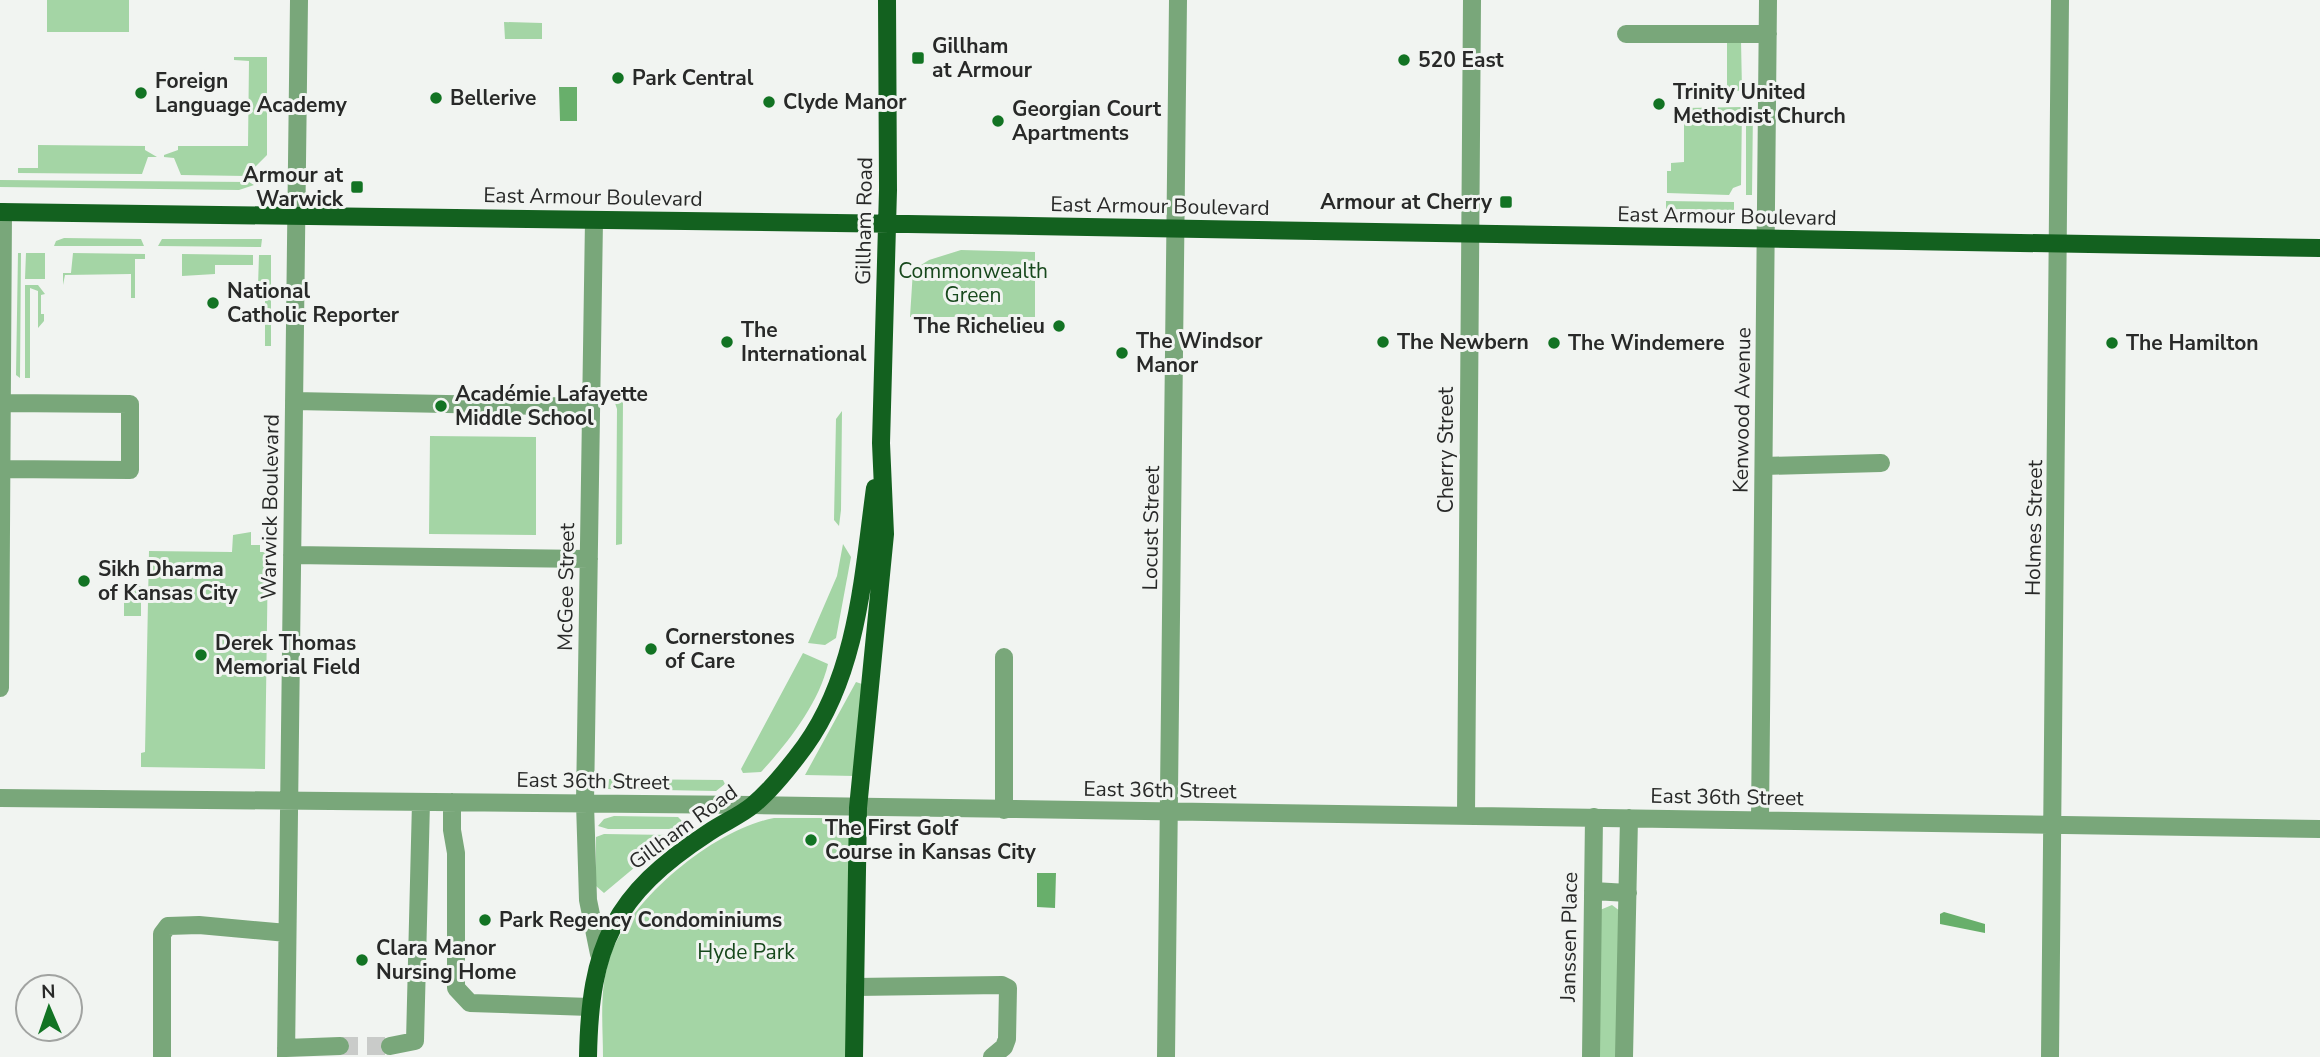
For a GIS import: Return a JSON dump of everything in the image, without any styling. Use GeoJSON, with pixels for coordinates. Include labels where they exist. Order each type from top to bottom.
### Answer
{"type":"FeatureCollection","features":[{"type":"Feature","properties":{"kind":"main road","name":"Gillham Road"},"geometry":{"type":"LineString","coordinates":[[854,1057],[858,808],[885,534],[881,443],[887,224],[887,0]]}},
{"type":"Feature","properties":{"kind":"main road","name":"East Armour Boulevard"},"geometry":{"type":"LineString","coordinates":[[2,212],[2320,248]]}},
{"type":"Feature","properties":{"kind":"main road","name":"Gillham Road"},"geometry":{"type":"LineString","coordinates":[[588,1057],[590,1007],[599,954],[613,922],[636,890],[681,852],[753,805],[805,746],[831,702],[859,605],[881,443]]}},
{"type":"Feature","properties":{"kind":"street","name":"Warwick Boulevard"},"geometry":{"type":"LineString","coordinates":[[286,1052],[299,0]]}},
{"type":"Feature","properties":{"kind":"street","name":"Locust Street"},"geometry":{"type":"LineString","coordinates":[[1166,1057],[1178,0]]}},
{"type":"Feature","properties":{"kind":"street","name":"Cherry Street"},"geometry":{"type":"LineString","coordinates":[[1466,816],[1472,0]]}},
{"type":"Feature","properties":{"kind":"street","name":"Kenwood Avenue"},"geometry":{"type":"LineString","coordinates":[[1760,820],[1768,240],[1768,0]]}},
{"type":"Feature","properties":{"kind":"street","name":"Holmes Street"},"geometry":{"type":"LineString","coordinates":[[2050,1057],[2060,244],[2060,0]]}},
{"type":"Feature","properties":{"kind":"street"},"geometry":{"type":"LineString","coordinates":[[1626,34],[1768,34]]}},
{"type":"Feature","properties":{"kind":"street"},"geometry":{"type":"LineString","coordinates":[[0,688],[2,212]]}},
{"type":"Feature","properties":{"kind":"street","name":"McGee Street"},"geometry":{"type":"LineString","coordinates":[[594,220],[585,803],[587,900],[599,954]]}},
{"type":"Feature","properties":{"kind":"street"},"geometry":{"type":"LineString","coordinates":[[294,401],[591,407]]}},
{"type":"Feature","properties":{"kind":"street"},"geometry":{"type":"LineString","coordinates":[[2,469],[131,470],[130,404],[3,403]]}},
{"type":"Feature","properties":{"kind":"street"},"geometry":{"type":"LineString","coordinates":[[1765,466],[1881,463]]}},
{"type":"Feature","properties":{"kind":"street"},"geometry":{"type":"LineString","coordinates":[[292,555],[589,559]]}},
{"type":"Feature","properties":{"kind":"street"},"geometry":{"type":"LineString","coordinates":[[1004,657],[1004,810]]}},
{"type":"Feature","properties":{"kind":"street","name":"East 36th Street"},"geometry":{"type":"LineString","coordinates":[[0,798],[753,805],[2320,829]]}},
{"type":"Feature","properties":{"kind":"street"},"geometry":{"type":"LineString","coordinates":[[390,1046],[412,1044],[415,1041],[421,802]]}},
{"type":"Feature","properties":{"kind":"street"},"geometry":{"type":"LineString","coordinates":[[452,802],[452,830],[456,853],[456,988],[460,996],[470,1003],[590,1007]]}},
{"type":"Feature","properties":{"kind":"street","name":"Janssen Place"},"geometry":{"type":"LineString","coordinates":[[1591,1057],[1594,817]]}},
{"type":"Feature","properties":{"kind":"street"},"geometry":{"type":"LineString","coordinates":[[1624,1057],[1629,818]]}},
{"type":"Feature","properties":{"kind":"street"},"geometry":{"type":"LineString","coordinates":[[1593,891],[1628,893]]}},
{"type":"Feature","properties":{"kind":"street"},"geometry":{"type":"LineString","coordinates":[[162,1057],[162,934],[168,926],[199,925],[287,933]]}},
{"type":"Feature","properties":{"kind":"street"},"geometry":{"type":"LineString","coordinates":[[855,987],[1002,985],[1008,988],[1007,1039],[1004,1047],[992,1057]]}},
{"type":"Feature","properties":{"kind":"street"},"geometry":{"type":"LineString","coordinates":[[286,1052],[340,1046]]}},
{"type":"Feature","properties":{"kind":"green space"},"geometry":{"type":"Polygon","coordinates":[[[47,0],[129,0],[129,32],[47,32],[47,0]]]}},
{"type":"Feature","properties":{"kind":"green space"},"geometry":{"type":"Polygon","coordinates":[[[504,22],[542,23],[542,39],[505,39],[504,22]]]}},
{"type":"Feature","properties":{"kind":"green space"},"geometry":{"type":"Polygon","coordinates":[[[1741,40],[1742,91],[1727,90],[1727,42],[1741,40]]]}},
{"type":"Feature","properties":{"kind":"green space"},"geometry":{"type":"Polygon","coordinates":[[[234,57],[267,57],[267,155],[246,176],[181,175],[174,158],[164,157],[178,150],[178,146],[248,146],[249,61],[234,60],[234,57]]]}},
{"type":"Feature","properties":{"kind":"green space"},"geometry":{"type":"Polygon","coordinates":[[[1742,107],[1741,185],[1733,188],[1729,195],[1667,193],[1667,171],[1671,171],[1671,163],[1684,162],[1684,108],[1742,107]]]}},
{"type":"Feature","properties":{"kind":"green space"},"geometry":{"type":"Polygon","coordinates":[[[1746,108],[1753,108],[1752,195],[1746,195],[1746,108]]]}},
{"type":"Feature","properties":{"kind":"green space"},"geometry":{"type":"Polygon","coordinates":[[[38,145],[145,146],[145,150],[157,157],[148,157],[142,174],[18,173],[18,168],[38,168],[38,145]]]}},
{"type":"Feature","properties":{"kind":"green space"},"geometry":{"type":"Polygon","coordinates":[[[0,180],[249,182],[254,185],[239,190],[0,187],[0,180]]]}},
{"type":"Feature","properties":{"kind":"green space"},"geometry":{"type":"Polygon","coordinates":[[[1666,201],[1734,202],[1734,210],[1666,209],[1666,201]]]}},
{"type":"Feature","properties":{"kind":"green space"},"geometry":{"type":"Polygon","coordinates":[[[64,238],[141,239],[144,246],[54,246],[56,241],[64,238]]]}},
{"type":"Feature","properties":{"kind":"green space"},"geometry":{"type":"Polygon","coordinates":[[[162,239],[262,239],[261,247],[158,246],[162,239]]]}},
{"type":"Feature","properties":{"kind":"green space","name":"Commonwealth Green"},"geometry":{"type":"Polygon","coordinates":[[[961,250],[1035,252],[1035,317],[910,317],[913,270],[929,260],[961,250]]]}},
{"type":"Feature","properties":{"kind":"green space"},"geometry":{"type":"Polygon","coordinates":[[[18,253],[21,253],[20,378],[16,375],[18,253]]]}},
{"type":"Feature","properties":{"kind":"green space"},"geometry":{"type":"Polygon","coordinates":[[[26,253],[45,253],[45,279],[25,279],[26,253]]]}},
{"type":"Feature","properties":{"kind":"green space"},"geometry":{"type":"Polygon","coordinates":[[[73,253],[145,254],[145,259],[135,259],[135,298],[131,298],[131,274],[65,275],[63,285],[63,273],[71,273],[73,253]]]}},
{"type":"Feature","properties":{"kind":"green space"},"geometry":{"type":"Polygon","coordinates":[[[182,254],[253,255],[253,265],[215,265],[215,274],[182,276],[182,254]]]}},
{"type":"Feature","properties":{"kind":"green space"},"geometry":{"type":"Polygon","coordinates":[[[259,255],[271,255],[271,346],[265,346],[265,298],[258,286],[259,255]]]}},
{"type":"Feature","properties":{"kind":"green space"},"geometry":{"type":"Polygon","coordinates":[[[25,285],[38,285],[45,294],[41,295],[41,314],[44,314],[44,321],[38,328],[38,291],[30,288],[30,378],[25,378],[25,285]]]}},
{"type":"Feature","properties":{"kind":"green space"},"geometry":{"type":"Polygon","coordinates":[[[614,400],[623,400],[622,544],[616,545],[617,409],[614,400]]]}},
{"type":"Feature","properties":{"kind":"green space"},"geometry":{"type":"Polygon","coordinates":[[[842,411],[839,526],[834,520],[836,419],[842,411]]]}},
{"type":"Feature","properties":{"kind":"green space"},"geometry":{"type":"Polygon","coordinates":[[[430,436],[536,437],[536,535],[429,534],[430,436]]]}},
{"type":"Feature","properties":{"kind":"green space","name":"Derek Thomas Memorial Field"},"geometry":{"type":"Polygon","coordinates":[[[251,532],[251,545],[260,545],[260,552],[268,552],[265,769],[141,767],[141,753],[145,752],[149,551],[232,552],[233,535],[251,532]]]}},
{"type":"Feature","properties":{"kind":"green space"},"geometry":{"type":"Polygon","coordinates":[[[843,544],[851,557],[836,638],[825,645],[808,643],[837,576],[843,544]]]}},
{"type":"Feature","properties":{"kind":"green space"},"geometry":{"type":"Polygon","coordinates":[[[124,586],[141,586],[141,616],[124,616],[124,586]]]}},
{"type":"Feature","properties":{"kind":"green space"},"geometry":{"type":"Polygon","coordinates":[[[803,653],[828,664],[818,693],[792,735],[761,772],[743,773],[741,769],[803,653]]]}},
{"type":"Feature","properties":{"kind":"green space"},"geometry":{"type":"Polygon","coordinates":[[[856,682],[862,684],[855,776],[805,775],[856,682]]]}},
{"type":"Feature","properties":{"kind":"green space"},"geometry":{"type":"Polygon","coordinates":[[[609,779],[723,780],[725,784],[716,791],[608,789],[609,779]]]}},
{"type":"Feature","properties":{"kind":"green space"},"geometry":{"type":"Polygon","coordinates":[[[614,816],[678,817],[684,823],[674,829],[608,829],[598,826],[604,819],[614,816]]]}},
{"type":"Feature","properties":{"kind":"green space","name":"Hyde Park"},"geometry":{"type":"Polygon","coordinates":[[[774,818],[832,818],[849,829],[849,1057],[603,1057],[602,1009],[606,972],[619,937],[634,914],[653,892],[700,852],[750,825],[774,818]]]}},
{"type":"Feature","properties":{"kind":"green space"},"geometry":{"type":"Polygon","coordinates":[[[604,834],[671,837],[604,893],[596,886],[596,837],[604,834]]]}},
{"type":"Feature","properties":{"kind":"green space"},"geometry":{"type":"Polygon","coordinates":[[[1612,905],[1620,911],[1619,1057],[1596,1057],[1600,910],[1612,905]]]}},
{"type":"Feature","properties":{"kind":"shaded area"},"geometry":{"type":"Polygon","coordinates":[[[559,87],[577,87],[577,121],[560,121],[559,87]]]}},
{"type":"Feature","properties":{"kind":"shaded area"},"geometry":{"type":"Polygon","coordinates":[[[1037,873],[1056,873],[1055,908],[1037,907],[1037,873]]]}},
{"type":"Feature","properties":{"kind":"shaded area"},"geometry":{"type":"Polygon","coordinates":[[[1944,912],[1985,924],[1985,933],[1940,924],[1940,914],[1944,912]]]}},
{"type":"Feature","properties":{"kind":"tunnel"},"geometry":{"type":"LineString","coordinates":[[340,1046],[390,1046]]}},
{"type":"Feature","properties":{"kind":"place","name":"Gillham at Armour"},"geometry":{"type":"Point","coordinates":[918,58]}},
{"type":"Feature","properties":{"kind":"place","name":"520 East"},"geometry":{"type":"Point","coordinates":[1404,60]}},
{"type":"Feature","properties":{"kind":"place","name":"Park Central"},"geometry":{"type":"Point","coordinates":[618,78]}},
{"type":"Feature","properties":{"kind":"place","name":"Foreign Language Academy"},"geometry":{"type":"Point","coordinates":[141,93]}},
{"type":"Feature","properties":{"kind":"place","name":"Bellerive"},"geometry":{"type":"Point","coordinates":[436,98]}},
{"type":"Feature","properties":{"kind":"place","name":"Clyde Manor"},"geometry":{"type":"Point","coordinates":[769,102]}},
{"type":"Feature","properties":{"kind":"place","name":"Trinity United Methodist Church"},"geometry":{"type":"Point","coordinates":[1659,104]}},
{"type":"Feature","properties":{"kind":"place","name":"Georgian Court Apartments"},"geometry":{"type":"Point","coordinates":[998,121]}},
{"type":"Feature","properties":{"kind":"place","name":"Armour at Warwick"},"geometry":{"type":"Point","coordinates":[357,187]}},
{"type":"Feature","properties":{"kind":"place","name":"Armour at Cherry"},"geometry":{"type":"Point","coordinates":[1506,202]}},
{"type":"Feature","properties":{"kind":"place","name":"National Catholic Reporter"},"geometry":{"type":"Point","coordinates":[213,303]}},
{"type":"Feature","properties":{"kind":"place","name":"The Richelieu"},"geometry":{"type":"Point","coordinates":[1059,326]}},
{"type":"Feature","properties":{"kind":"place","name":"The International"},"geometry":{"type":"Point","coordinates":[727,342]}},
{"type":"Feature","properties":{"kind":"place","name":"The Newbern"},"geometry":{"type":"Point","coordinates":[1383,342]}},
{"type":"Feature","properties":{"kind":"place","name":"The Windemere"},"geometry":{"type":"Point","coordinates":[1554,343]}},
{"type":"Feature","properties":{"kind":"place","name":"The Hamilton"},"geometry":{"type":"Point","coordinates":[2112,343]}},
{"type":"Feature","properties":{"kind":"place","name":"The Windsor Manor"},"geometry":{"type":"Point","coordinates":[1122,353]}},
{"type":"Feature","properties":{"kind":"place","name":"Académie Lafayette Middle School"},"geometry":{"type":"Point","coordinates":[441,406]}},
{"type":"Feature","properties":{"kind":"place","name":"Sikh Dharma of Kansas City"},"geometry":{"type":"Point","coordinates":[84,581]}},
{"type":"Feature","properties":{"kind":"place","name":"Cornerstones of Care"},"geometry":{"type":"Point","coordinates":[651,649]}},
{"type":"Feature","properties":{"kind":"place","name":"Derek Thomas Memorial Field"},"geometry":{"type":"Point","coordinates":[201,655]}},
{"type":"Feature","properties":{"kind":"place","name":"The First Golf Course in Kansas City"},"geometry":{"type":"Point","coordinates":[811,840]}},
{"type":"Feature","properties":{"kind":"place","name":"Park Regency Condominiums"},"geometry":{"type":"Point","coordinates":[485,920]}},
{"type":"Feature","properties":{"kind":"place","name":"Clara Manor Nursing Home"},"geometry":{"type":"Point","coordinates":[362,960]}}]}
